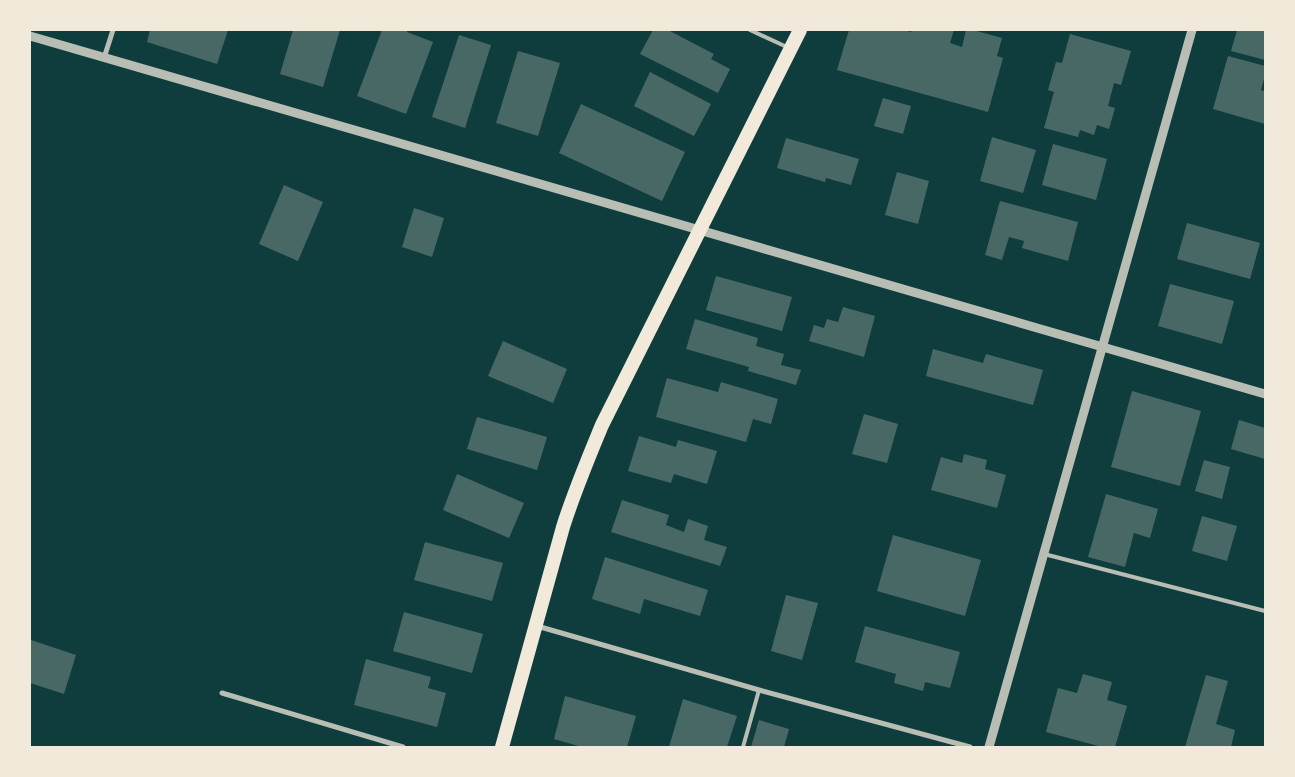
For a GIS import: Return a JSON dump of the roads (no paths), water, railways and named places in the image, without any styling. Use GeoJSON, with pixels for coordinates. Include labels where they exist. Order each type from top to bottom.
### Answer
{"type":"FeatureCollection","features":[{"type":"Feature","properties":{"kind":"highway"},"geometry":{"type":"LineString","coordinates":[[502,747],[566,518],[588,458],[602,425],[800,30]]}},
{"type":"Feature","properties":{"kind":"street"},"geometry":{"type":"LineString","coordinates":[[104,58],[113,30]]}},
{"type":"Feature","properties":{"kind":"street"},"geometry":{"type":"LineString","coordinates":[[990,747],[1042,554],[1103,348],[1192,30]]}},
{"type":"Feature","properties":{"kind":"street"},"geometry":{"type":"LineString","coordinates":[[30,36],[1265,394]]}},
{"type":"Feature","properties":{"kind":"street"},"geometry":{"type":"LineString","coordinates":[[535,626],[759,690],[970,747]]}},
{"type":"Feature","properties":{"kind":"street"},"geometry":{"type":"LineString","coordinates":[[222,693],[403,747]]}},
{"type":"Feature","properties":{"kind":"lane"},"geometry":{"type":"LineString","coordinates":[[750,30],[791,49]]}},
{"type":"Feature","properties":{"kind":"lane"},"geometry":{"type":"LineString","coordinates":[[1042,554],[1265,611]]}},
{"type":"Feature","properties":{"kind":"lane"},"geometry":{"type":"LineString","coordinates":[[743,747],[759,690]]}}]}
